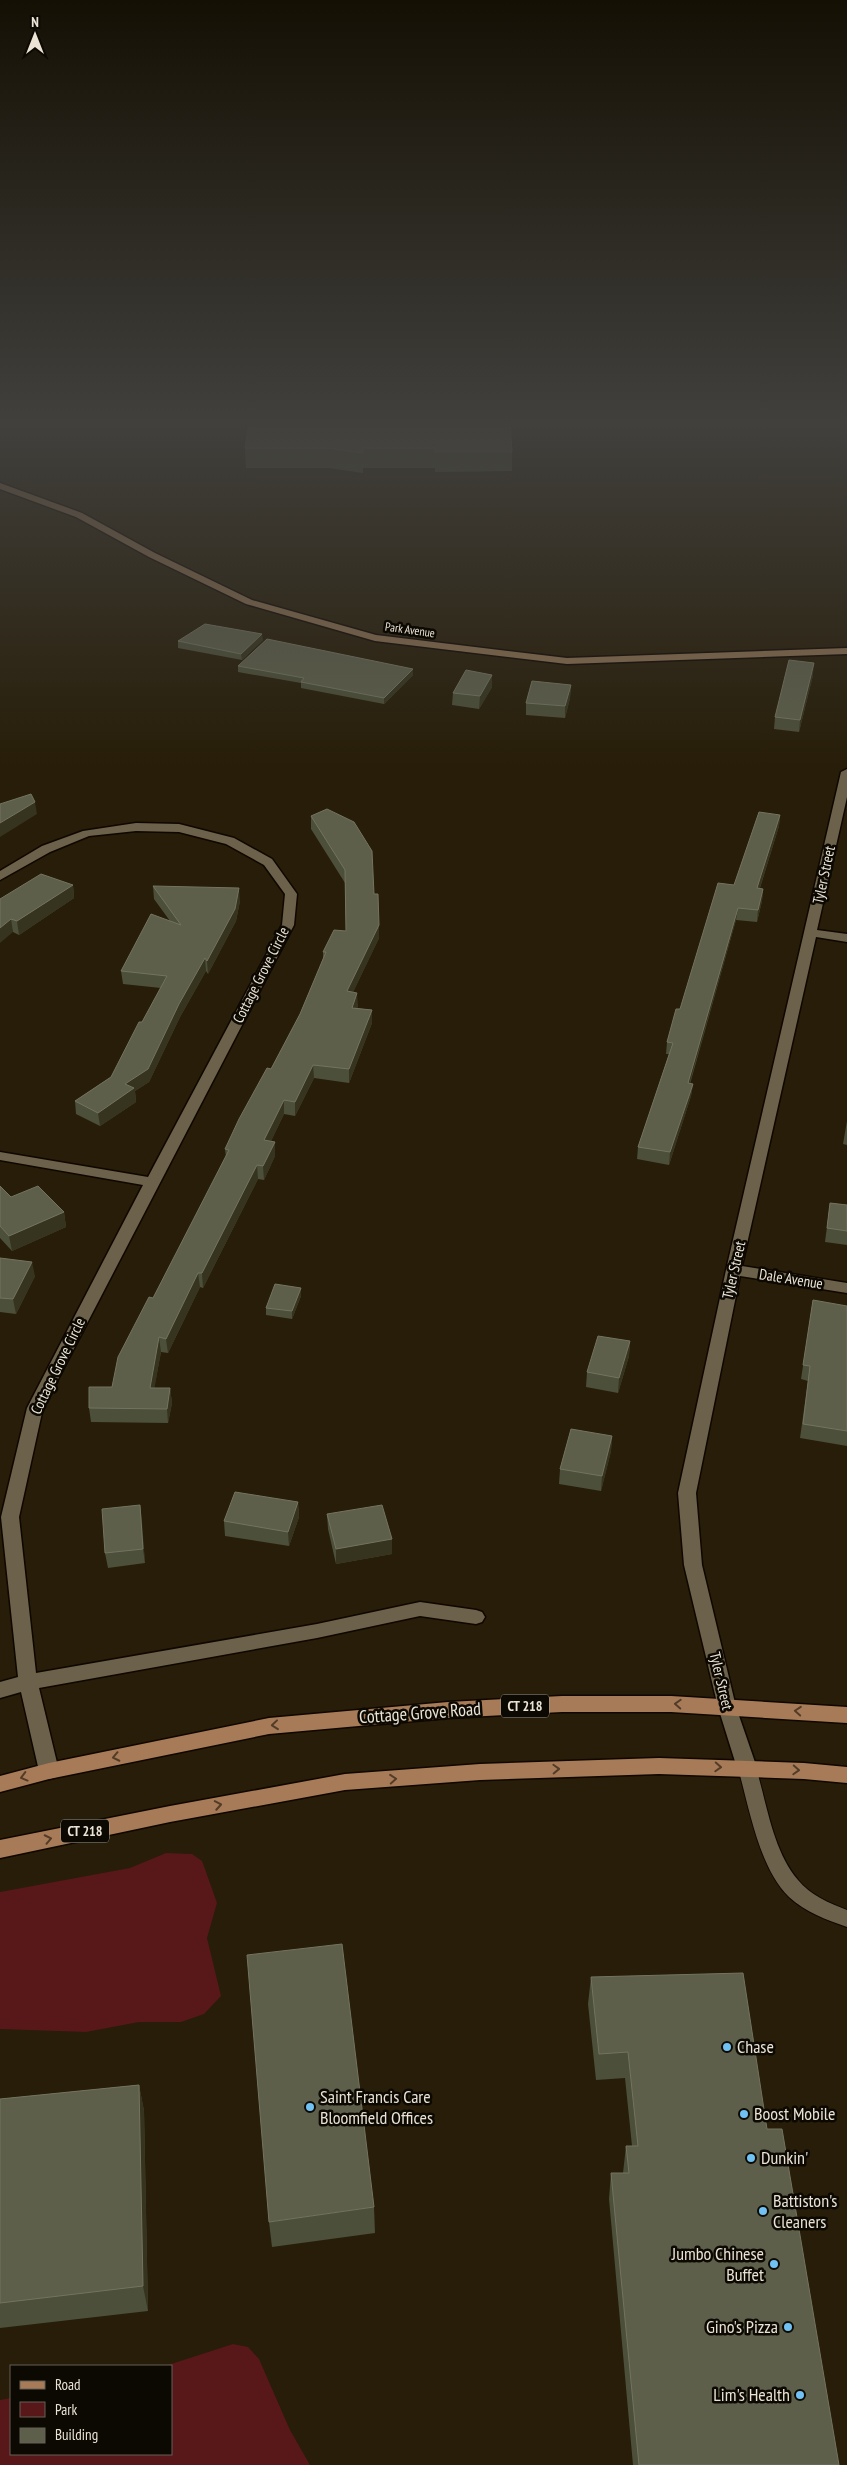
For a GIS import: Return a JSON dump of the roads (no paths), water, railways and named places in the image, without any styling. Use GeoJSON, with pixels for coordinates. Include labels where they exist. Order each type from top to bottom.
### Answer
{"type":"FeatureCollection","features":[{"type":"Feature","properties":{"kind":"main road","name":"Park Avenue"},"geometry":{"type":"LineString","coordinates":[[122,539],[152,556],[249,602],[375,638],[568,661],[847,651]]}},
{"type":"Feature","properties":{"kind":"main road","name":"Cottage Grove Road"},"geometry":{"type":"LineString","coordinates":[[0,1784],[49,1771],[278,1725],[448,1710],[552,1705],[671,1704],[847,1715]]}},
{"type":"Feature","properties":{"kind":"main road","name":"CT 218"},"geometry":{"type":"LineString","coordinates":[[0,1849],[170,1814],[345,1782],[500,1771],[659,1766],[747,1768],[847,1775]]}},
{"type":"Feature","properties":{"kind":"street","name":"Tyler Street"},"geometry":{"type":"LineString","coordinates":[[747,1768],[726,1707],[693,1565],[687,1493],[734,1270],[847,772]]}},
{"type":"Feature","properties":{"kind":"street","name":"Cottage Grove Circle"},"geometry":{"type":"LineString","coordinates":[[0,876],[46,849],[87,833],[136,827],[179,828],[230,841],[268,862],[291,894],[288,925],[35,1408],[10,1517],[28,1682],[49,1771]]}},
{"type":"Feature","properties":{"kind":"street"},"geometry":{"type":"LineString","coordinates":[[811,933],[847,938]]}},
{"type":"Feature","properties":{"kind":"street"},"geometry":{"type":"LineString","coordinates":[[0,1156],[152,1182]]}},
{"type":"Feature","properties":{"kind":"street","name":"Dale Avenue"},"geometry":{"type":"LineString","coordinates":[[734,1270],[847,1288]]}},
{"type":"Feature","properties":{"kind":"street"},"geometry":{"type":"LineString","coordinates":[[0,1690],[28,1682],[317,1632],[420,1609],[476,1617]]}},
{"type":"Feature","properties":{"kind":"lane"},"geometry":{"type":"LineString","coordinates":[[747,1768],[769,1840],[784,1876],[796,1890],[813,1904],[847,1919]]}},
{"type":"Feature","properties":{"kind":"place","name":"Chase"},"geometry":{"type":"Point","coordinates":[727,2047]}},
{"type":"Feature","properties":{"kind":"place","name":"Saint Francis Care Bloomfield Offices"},"geometry":{"type":"Point","coordinates":[310,2107]}},
{"type":"Feature","properties":{"kind":"place","name":"Boost Mobile"},"geometry":{"type":"Point","coordinates":[744,2114]}},
{"type":"Feature","properties":{"kind":"place","name":"Dunkin'"},"geometry":{"type":"Point","coordinates":[751,2158]}},
{"type":"Feature","properties":{"kind":"place","name":"Battiston's Cleaners"},"geometry":{"type":"Point","coordinates":[763,2211]}},
{"type":"Feature","properties":{"kind":"place","name":"Jumbo Chinese Buffet"},"geometry":{"type":"Point","coordinates":[774,2264]}},
{"type":"Feature","properties":{"kind":"place","name":"Gino's Pizza"},"geometry":{"type":"Point","coordinates":[788,2327]}},
{"type":"Feature","properties":{"kind":"place","name":"Lim's Health"},"geometry":{"type":"Point","coordinates":[800,2395]}}]}
